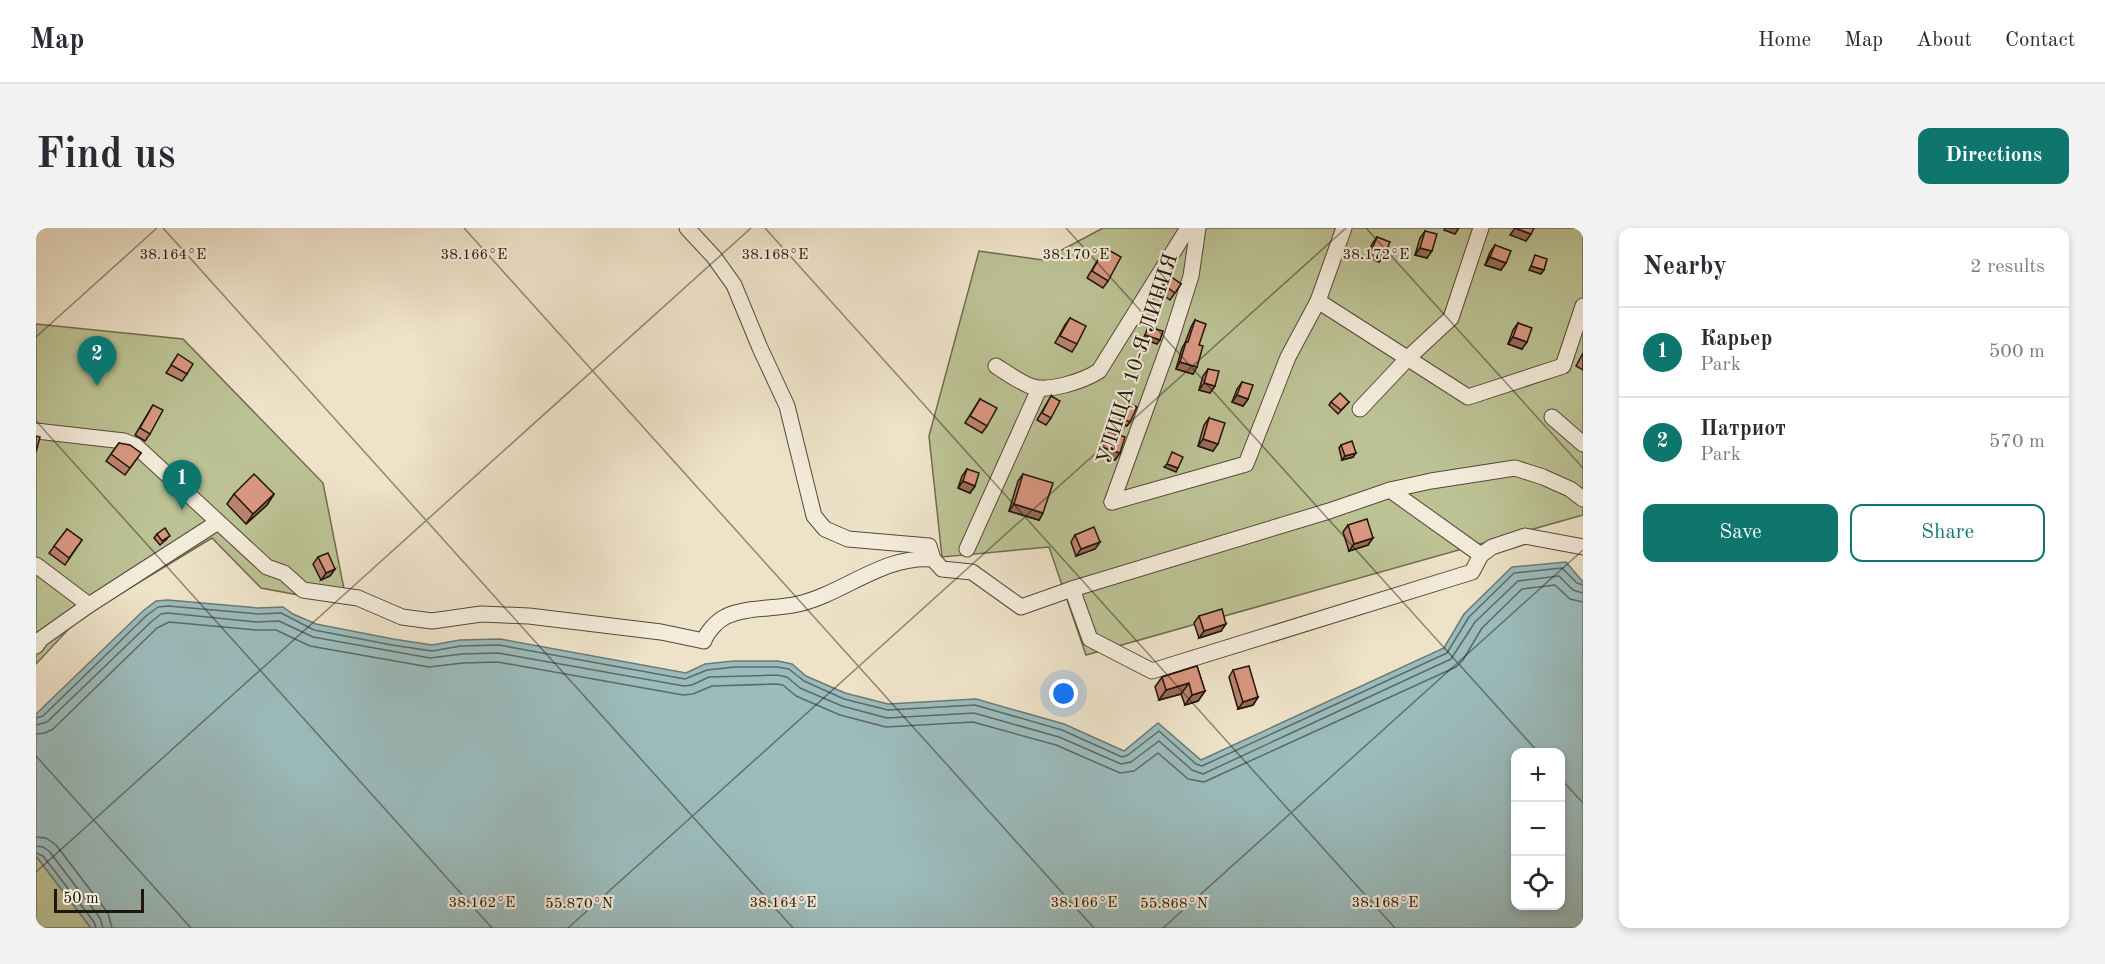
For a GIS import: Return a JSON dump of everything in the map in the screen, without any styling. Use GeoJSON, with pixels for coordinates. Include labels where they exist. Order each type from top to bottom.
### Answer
{"type":"FeatureCollection","features":[{"type":"Feature","properties":{"kind":"street"},"geometry":{"type":"LineString","coordinates":[[687,228],[714,257],[734,285],[787,406],[814,516],[825,529],[848,539],[929,546],[933,559],[942,569],[972,572],[1021,607],[1390,490],[1441,479],[1515,468],[1544,477],[1570,489],[1583,499]]}},
{"type":"Feature","properties":{"kind":"street"},"geometry":{"type":"LineString","coordinates":[[996,366],[1029,386],[1039,389],[1074,382],[1099,371],[1188,228]]}},
{"type":"Feature","properties":{"kind":"street","name":"УЛИЦА 10-Я ЛИНИЯ"},"geometry":{"type":"LineString","coordinates":[[1198,228],[1191,276],[1112,502],[1246,464],[1288,357],[1318,301]]}},
{"type":"Feature","properties":{"kind":"street"},"geometry":{"type":"LineString","coordinates":[[1344,228],[1318,301],[1468,397],[1563,366],[1582,313]]}},
{"type":"Feature","properties":{"kind":"street"},"geometry":{"type":"LineString","coordinates":[[1360,410],[1408,358],[1451,318],[1480,228]]}},
{"type":"Feature","properties":{"kind":"street"},"geometry":{"type":"LineString","coordinates":[[968,549],[1039,389]]}},
{"type":"Feature","properties":{"kind":"street"},"geometry":{"type":"LineString","coordinates":[[1552,417],[1583,444]]}},
{"type":"Feature","properties":{"kind":"street"},"geometry":{"type":"LineString","coordinates":[[36,431],[124,441],[136,446],[267,567],[284,573],[303,590],[358,598],[402,617],[432,621],[480,614],[529,616],[661,632],[704,641],[724,617],[757,609],[801,604],[887,566],[916,558],[933,559]]}},
{"type":"Feature","properties":{"kind":"street"},"geometry":{"type":"LineString","coordinates":[[1390,490],[1481,555]]}},
{"type":"Feature","properties":{"kind":"street"},"geometry":{"type":"LineString","coordinates":[[36,646],[41,639],[89,605],[218,522]]}},
{"type":"Feature","properties":{"kind":"street"},"geometry":{"type":"LineString","coordinates":[[1072,589],[1090,639],[1152,671],[1472,572],[1481,555],[1492,547],[1525,536],[1583,547]]}},
{"type":"Feature","properties":{"kind":"street"},"geometry":{"type":"LineString","coordinates":[[36,565],[89,605]]}},
{"type":"Feature","properties":{"kind":"green space"},"geometry":{"type":"Polygon","coordinates":[[[1103,228],[1583,228],[1583,515],[1086,655],[1049,547],[942,557],[929,436],[979,251],[1043,260],[1103,228]]]}},
{"type":"Feature","properties":{"kind":"green space"},"geometry":{"type":"Polygon","coordinates":[[[36,324],[183,339],[323,483],[347,604],[261,588],[212,538],[77,620],[36,664],[36,324]]]}},
{"type":"Feature","properties":{"kind":"green space"},"geometry":{"type":"Polygon","coordinates":[[[36,856],[91,928],[36,928],[36,856]]]}},
{"type":"Feature","properties":{"kind":"water"},"geometry":{"type":"Polygon","coordinates":[[[1566,562],[1583,582],[1583,928],[91,928],[36,856],[36,714],[156,601],[168,600],[258,608],[283,607],[316,624],[393,639],[432,645],[460,640],[500,639],[686,673],[705,664],[734,661],[778,661],[792,664],[806,676],[845,693],[888,704],[976,699],[1064,724],[1124,751],[1158,723],[1201,760],[1444,648],[1464,614],[1512,567],[1566,562]]]}},
{"type":"Feature","properties":{"kind":"building"},"geometry":{"type":"Polygon","coordinates":[[[1515,228],[1534,228],[1531,234],[1515,228]]]}},
{"type":"Feature","properties":{"kind":"building"},"geometry":{"type":"Polygon","coordinates":[[[1425,231],[1437,234],[1432,251],[1420,248],[1425,231]]]}},
{"type":"Feature","properties":{"kind":"building"},"geometry":{"type":"Polygon","coordinates":[[[1377,237],[1390,242],[1384,255],[1372,249],[1377,237]]]}},
{"type":"Feature","properties":{"kind":"building"},"geometry":{"type":"Polygon","coordinates":[[[1495,245],[1511,251],[1506,263],[1490,257],[1495,245]]]}},
{"type":"Feature","properties":{"kind":"building"},"geometry":{"type":"Polygon","coordinates":[[[1105,248],[1121,257],[1108,281],[1092,271],[1105,248]]]}},
{"type":"Feature","properties":{"kind":"building"},"geometry":{"type":"Polygon","coordinates":[[[1535,255],[1547,259],[1544,270],[1531,266],[1535,255]]]}},
{"type":"Feature","properties":{"kind":"building"},"geometry":{"type":"Polygon","coordinates":[[[1170,276],[1181,284],[1175,293],[1164,285],[1170,276]]]}},
{"type":"Feature","properties":{"kind":"building"},"geometry":{"type":"Polygon","coordinates":[[[1070,318],[1086,326],[1077,344],[1060,336],[1070,318]]]}},
{"type":"Feature","properties":{"kind":"building"},"geometry":{"type":"Polygon","coordinates":[[[1195,320],[1206,324],[1199,345],[1203,346],[1197,367],[1180,362],[1195,320]]]}},
{"type":"Feature","properties":{"kind":"building"},"geometry":{"type":"Polygon","coordinates":[[[1518,323],[1532,328],[1527,342],[1513,337],[1518,323]]]}},
{"type":"Feature","properties":{"kind":"building"},"geometry":{"type":"Polygon","coordinates":[[[1148,327],[1163,331],[1160,340],[1145,335],[1148,327]]]}},
{"type":"Feature","properties":{"kind":"building"},"geometry":{"type":"Polygon","coordinates":[[[178,354],[193,364],[187,374],[171,365],[178,354]]]}},
{"type":"Feature","properties":{"kind":"building"},"geometry":{"type":"Polygon","coordinates":[[[1208,369],[1219,371],[1215,386],[1204,383],[1208,369]]]}},
{"type":"Feature","properties":{"kind":"building"},"geometry":{"type":"Polygon","coordinates":[[[1242,382],[1253,385],[1248,399],[1237,395],[1242,382]]]}},
{"type":"Feature","properties":{"kind":"building"},"geometry":{"type":"Polygon","coordinates":[[[1340,393],[1349,402],[1341,410],[1331,402],[1340,393]]]}},
{"type":"Feature","properties":{"kind":"building"},"geometry":{"type":"Polygon","coordinates":[[[1051,396],[1060,401],[1051,418],[1042,413],[1051,396]]]}},
{"type":"Feature","properties":{"kind":"building"},"geometry":{"type":"Polygon","coordinates":[[[980,399],[997,408],[987,426],[970,416],[980,399]]]}},
{"type":"Feature","properties":{"kind":"building"},"geometry":{"type":"Polygon","coordinates":[[[1128,403],[1137,407],[1130,422],[1121,418],[1128,403]]]}},
{"type":"Feature","properties":{"kind":"building"},"geometry":{"type":"Polygon","coordinates":[[[153,405],[163,410],[150,434],[140,428],[153,405]]]}},
{"type":"Feature","properties":{"kind":"building"},"geometry":{"type":"Polygon","coordinates":[[[1209,418],[1225,423],[1218,444],[1203,439],[1209,418]]]}},
{"type":"Feature","properties":{"kind":"building"},"geometry":{"type":"Polygon","coordinates":[[[1107,431],[1125,437],[1120,453],[1102,447],[1107,431]]]}},
{"type":"Feature","properties":{"kind":"building"},"geometry":{"type":"Polygon","coordinates":[[[36,436],[40,437],[36,452],[36,436]]]}},
{"type":"Feature","properties":{"kind":"building"},"geometry":{"type":"Polygon","coordinates":[[[1352,441],[1356,453],[1345,456],[1341,445],[1352,441]]]}},
{"type":"Feature","properties":{"kind":"building"},"geometry":{"type":"Polygon","coordinates":[[[119,443],[130,445],[141,453],[130,468],[111,454],[119,443]]]}},
{"type":"Feature","properties":{"kind":"building"},"geometry":{"type":"Polygon","coordinates":[[[1172,452],[1183,457],[1178,468],[1167,464],[1172,452]]]}},
{"type":"Feature","properties":{"kind":"building"},"geometry":{"type":"Polygon","coordinates":[[[967,469],[979,473],[975,486],[963,481],[967,469]]]}},
{"type":"Feature","properties":{"kind":"building"},"geometry":{"type":"Polygon","coordinates":[[[254,474],[274,494],[253,514],[234,494],[254,474]]]}},
{"type":"Feature","properties":{"kind":"building"},"geometry":{"type":"Polygon","coordinates":[[[1023,474],[1053,483],[1043,513],[1014,504],[1023,474]]]}},
{"type":"Feature","properties":{"kind":"building"},"geometry":{"type":"Polygon","coordinates":[[[1367,519],[1373,538],[1354,544],[1348,525],[1367,519]]]}},
{"type":"Feature","properties":{"kind":"building"},"geometry":{"type":"Polygon","coordinates":[[[1094,527],[1100,542],[1081,549],[1075,535],[1094,527]]]}},
{"type":"Feature","properties":{"kind":"building"},"geometry":{"type":"Polygon","coordinates":[[[165,528],[170,536],[162,541],[157,534],[165,528]]]}},
{"type":"Feature","properties":{"kind":"building"},"geometry":{"type":"Polygon","coordinates":[[[67,529],[82,540],[69,558],[54,546],[67,529]]]}},
{"type":"Feature","properties":{"kind":"building"},"geometry":{"type":"Polygon","coordinates":[[[328,553],[335,569],[326,573],[318,557],[328,553]]]}},
{"type":"Feature","properties":{"kind":"building"},"geometry":{"type":"Polygon","coordinates":[[[1222,609],[1226,624],[1204,631],[1199,616],[1222,609]]]}},
{"type":"Feature","properties":{"kind":"building"},"geometry":{"type":"Polygon","coordinates":[[[1197,666],[1205,691],[1192,695],[1189,683],[1166,690],[1162,677],[1197,666]]]}},
{"type":"Feature","properties":{"kind":"building"},"geometry":{"type":"Polygon","coordinates":[[[1249,666],[1258,697],[1243,702],[1233,670],[1249,666]]]}},
{"type":"Feature","properties":{"kind":"place","name":"Патриот"},"geometry":{"type":"Point","coordinates":[97,386]}},
{"type":"Feature","properties":{"kind":"place","name":"Карьер"},"geometry":{"type":"Point","coordinates":[182,510]}}]}
